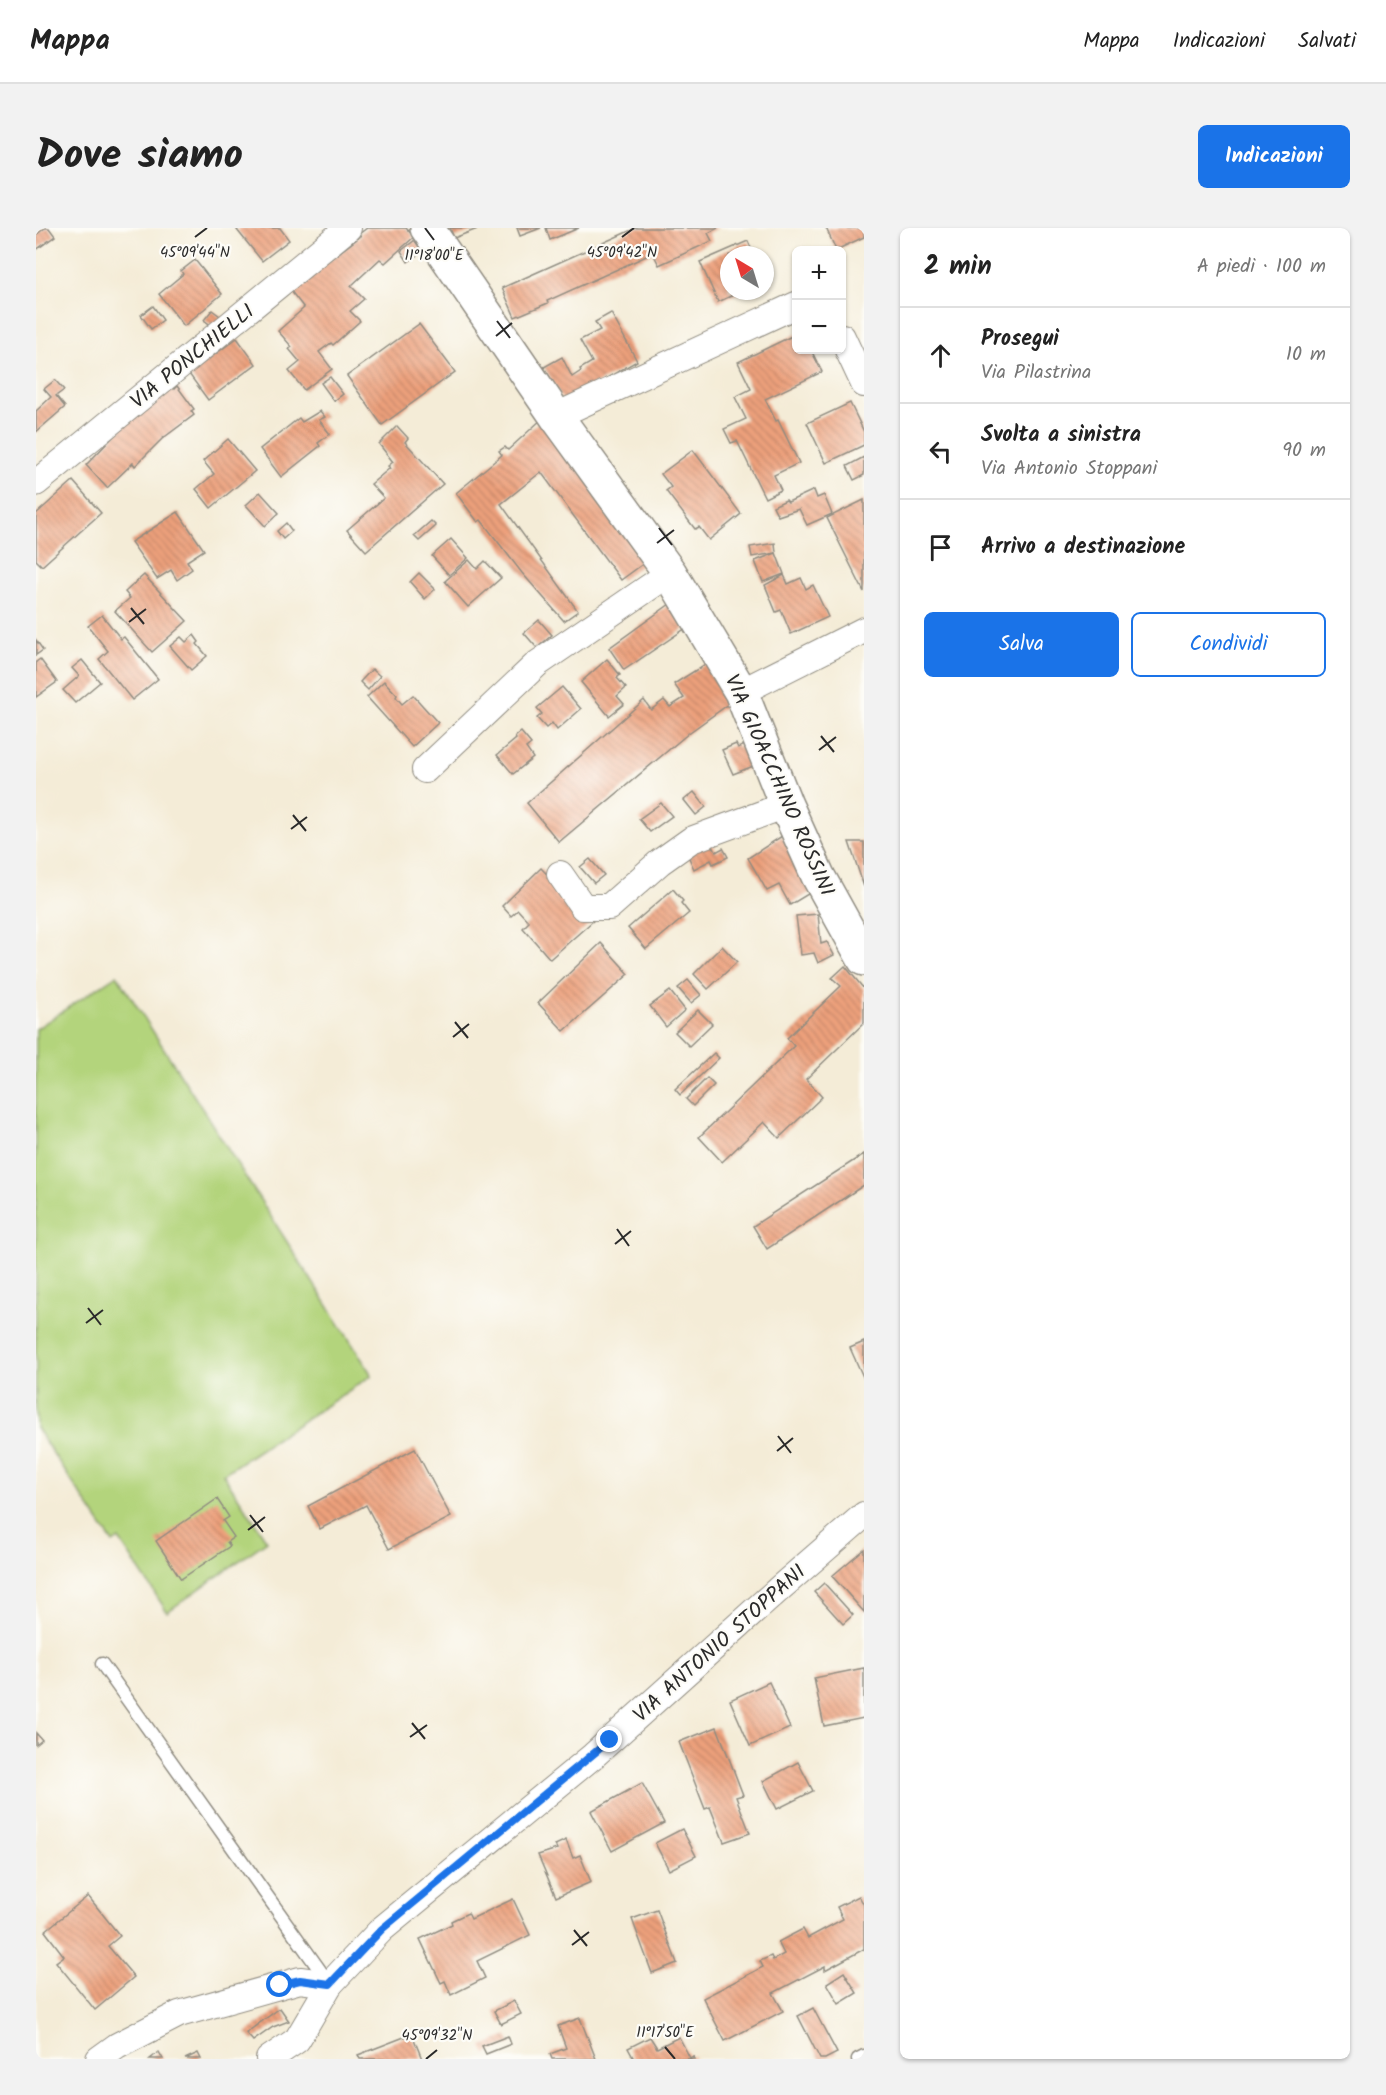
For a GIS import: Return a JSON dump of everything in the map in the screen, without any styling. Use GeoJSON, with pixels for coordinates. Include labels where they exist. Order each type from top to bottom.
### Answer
{"type":"FeatureCollection","features":[{"type":"Feature","properties":{"kind":"main road","name":"VIA GIOACCHINO ROSSINI"},"geometry":{"type":"LineString","coordinates":[[427,228],[556,416],[670,573],[741,692],[786,805],[818,876],[864,959]]}},
{"type":"Feature","properties":{"kind":"street","name":"VIA PONCHIELLI"},"geometry":{"type":"LineString","coordinates":[[36,483],[348,228]]}},
{"type":"Feature","properties":{"kind":"street"},"geometry":{"type":"LineString","coordinates":[[556,416],[792,307]]}},
{"type":"Feature","properties":{"kind":"street"},"geometry":{"type":"LineString","coordinates":[[846,346],[864,384]]}},
{"type":"Feature","properties":{"kind":"street"},"geometry":{"type":"LineString","coordinates":[[424,770],[537,664],[670,573]]}},
{"type":"Feature","properties":{"kind":"street"},"geometry":{"type":"LineString","coordinates":[[741,692],[864,630]]}},
{"type":"Feature","properties":{"kind":"street"},"geometry":{"type":"LineString","coordinates":[[560,874],[583,907],[609,907],[660,862],[691,840],[786,805]]}},
{"type":"Feature","properties":{"kind":"street","name":"VIA ANTONIO STOPPANI"},"geometry":{"type":"LineString","coordinates":[[269,2059],[297,2040],[330,1984],[382,1929],[593,1756],[864,1515]]}},
{"type":"Feature","properties":{"kind":"street"},"geometry":{"type":"LineString","coordinates":[[99,2059],[117,2046],[179,2014],[300,1980],[330,1984]]}},
{"type":"Feature","properties":{"kind":"lane"},"geometry":{"type":"LineString","coordinates":[[102,1664],[330,1984]]}},
{"type":"Feature","properties":{"kind":"lane"},"geometry":{"type":"LineString","coordinates":[[858,2059],[864,2056]]}},
{"type":"Feature","properties":{"kind":"green space"},"geometry":{"type":"Polygon","coordinates":[[[117,975],[371,1376],[223,1474],[267,1541],[167,1612],[119,1539],[113,1543],[36,1428],[36,1029],[117,975]]]}},
{"type":"Feature","properties":{"kind":"building"},"geometry":{"type":"Polygon","coordinates":[[[45,228],[49,228],[55,236],[36,250],[36,235],[45,228]]]}},
{"type":"Feature","properties":{"kind":"building"},"geometry":{"type":"Polygon","coordinates":[[[239,228],[280,228],[289,240],[262,261],[237,230],[239,228]]]}},
{"type":"Feature","properties":{"kind":"building"},"geometry":{"type":"Polygon","coordinates":[[[367,228],[406,228],[414,237],[385,263],[380,259],[351,286],[364,299],[350,311],[360,321],[333,345],[331,343],[319,352],[332,369],[304,390],[289,371],[300,362],[289,349],[292,347],[278,331],[304,308],[290,290],[361,236],[359,234],[367,228]]]}},
{"type":"Feature","properties":{"kind":"building"},"geometry":{"type":"Polygon","coordinates":[[[450,228],[480,228],[454,238],[450,228]]]}},
{"type":"Feature","properties":{"kind":"building"},"geometry":{"type":"Polygon","coordinates":[[[517,228],[541,228],[520,236],[517,228]]]}},
{"type":"Feature","properties":{"kind":"building"},"geometry":{"type":"Polygon","coordinates":[[[546,228],[579,228],[550,240],[546,228]]]}},
{"type":"Feature","properties":{"kind":"building"},"geometry":{"type":"Polygon","coordinates":[[[636,228],[718,228],[708,233],[712,241],[659,265],[653,253],[515,317],[502,288],[636,228]]]}},
{"type":"Feature","properties":{"kind":"building"},"geometry":{"type":"Polygon","coordinates":[[[826,228],[864,228],[864,237],[845,246],[834,246],[826,228]]]}},
{"type":"Feature","properties":{"kind":"building"},"geometry":{"type":"Polygon","coordinates":[[[415,240],[423,251],[408,262],[401,251],[415,240]]]}},
{"type":"Feature","properties":{"kind":"building"},"geometry":{"type":"Polygon","coordinates":[[[748,241],[750,246],[737,246],[748,241]]]}},
{"type":"Feature","properties":{"kind":"building"},"geometry":{"type":"Polygon","coordinates":[[[720,253],[720,300],[722,300],[718,302],[700,262],[720,253]]]}},
{"type":"Feature","properties":{"kind":"building"},"geometry":{"type":"Polygon","coordinates":[[[195,260],[222,294],[184,326],[159,294],[183,274],[181,271],[195,260]]]}},
{"type":"Feature","properties":{"kind":"building"},"geometry":{"type":"Polygon","coordinates":[[[153,306],[163,320],[151,329],[141,315],[153,306]]]}},
{"type":"Feature","properties":{"kind":"building"},"geometry":{"type":"Polygon","coordinates":[[[212,310],[224,319],[216,329],[204,320],[212,310]]]}},
{"type":"Feature","properties":{"kind":"building"},"geometry":{"type":"Polygon","coordinates":[[[611,313],[637,361],[564,402],[544,367],[562,357],[572,377],[581,371],[580,369],[592,362],[580,340],[600,330],[595,322],[611,313]]]}},
{"type":"Feature","properties":{"kind":"building"},"geometry":{"type":"Polygon","coordinates":[[[419,324],[455,372],[382,425],[347,376],[419,324]]]}},
{"type":"Feature","properties":{"kind":"building"},"geometry":{"type":"Polygon","coordinates":[[[792,336],[792,354],[813,354],[822,372],[765,399],[799,463],[774,475],[781,490],[765,498],[737,441],[731,443],[724,429],[746,419],[735,397],[751,389],[738,362],[792,336]]]}},
{"type":"Feature","properties":{"kind":"building"},"geometry":{"type":"Polygon","coordinates":[[[237,338],[256,364],[208,400],[189,374],[237,338]]]}},
{"type":"Feature","properties":{"kind":"building"},"geometry":{"type":"Polygon","coordinates":[[[330,377],[343,394],[334,401],[321,383],[330,377]]]}},
{"type":"Feature","properties":{"kind":"building"},"geometry":{"type":"Polygon","coordinates":[[[55,380],[64,390],[56,396],[65,407],[36,432],[36,411],[51,397],[44,389],[55,380]]]}},
{"type":"Feature","properties":{"kind":"building"},"geometry":{"type":"Polygon","coordinates":[[[172,385],[174,389],[177,386],[194,409],[191,411],[194,415],[162,439],[135,466],[133,463],[107,488],[86,465],[139,410],[172,385]]]}},
{"type":"Feature","properties":{"kind":"building"},"geometry":{"type":"Polygon","coordinates":[[[850,403],[864,432],[864,445],[826,463],[807,423],[850,403]]]}},
{"type":"Feature","properties":{"kind":"building"},"geometry":{"type":"Polygon","coordinates":[[[320,411],[325,417],[319,420],[330,434],[318,443],[320,446],[281,477],[260,449],[299,418],[302,422],[320,411]]]}},
{"type":"Feature","properties":{"kind":"building"},"geometry":{"type":"Polygon","coordinates":[[[543,418],[651,558],[621,580],[541,472],[501,504],[578,611],[564,621],[522,573],[481,520],[478,522],[456,493],[502,455],[499,451],[505,447],[508,450],[543,418]]]}},
{"type":"Feature","properties":{"kind":"building"},"geometry":{"type":"Polygon","coordinates":[[[397,426],[408,438],[405,442],[443,484],[366,551],[347,530],[384,498],[371,484],[390,468],[388,466],[393,462],[379,444],[397,426]]]}},
{"type":"Feature","properties":{"kind":"building"},"geometry":{"type":"Polygon","coordinates":[[[228,439],[255,471],[211,508],[196,489],[214,474],[203,461],[228,439]]]}},
{"type":"Feature","properties":{"kind":"building"},"geometry":{"type":"Polygon","coordinates":[[[693,450],[741,514],[709,540],[699,527],[695,529],[666,491],[671,487],[661,474],[693,450]]]}},
{"type":"Feature","properties":{"kind":"building"},"geometry":{"type":"Polygon","coordinates":[[[864,457],[864,475],[854,480],[847,466],[864,457]]]}},
{"type":"Feature","properties":{"kind":"building"},"geometry":{"type":"Polygon","coordinates":[[[73,481],[101,513],[42,566],[36,560],[36,514],[73,481]]]}},
{"type":"Feature","properties":{"kind":"building"},"geometry":{"type":"Polygon","coordinates":[[[814,490],[817,498],[824,495],[832,514],[807,525],[799,509],[778,516],[773,506],[814,490]]]}},
{"type":"Feature","properties":{"kind":"building"},"geometry":{"type":"Polygon","coordinates":[[[260,492],[279,513],[265,526],[246,505],[260,492]]]}},
{"type":"Feature","properties":{"kind":"building"},"geometry":{"type":"Polygon","coordinates":[[[864,500],[864,592],[827,518],[864,500]]]}},
{"type":"Feature","properties":{"kind":"building"},"geometry":{"type":"Polygon","coordinates":[[[178,512],[204,550],[187,561],[192,569],[177,580],[171,570],[157,579],[131,542],[178,512]]]}},
{"type":"Feature","properties":{"kind":"building"},"geometry":{"type":"Polygon","coordinates":[[[431,521],[436,526],[419,541],[414,536],[431,521]]]}},
{"type":"Feature","properties":{"kind":"building"},"geometry":{"type":"Polygon","coordinates":[[[286,523],[292,531],[283,539],[277,531],[286,523]]]}},
{"type":"Feature","properties":{"kind":"building"},"geometry":{"type":"Polygon","coordinates":[[[451,539],[468,558],[449,575],[432,556],[451,539]]]}},
{"type":"Feature","properties":{"kind":"building"},"geometry":{"type":"Polygon","coordinates":[[[775,543],[776,553],[752,557],[750,547],[775,543]]]}},
{"type":"Feature","properties":{"kind":"building"},"geometry":{"type":"Polygon","coordinates":[[[776,553],[784,574],[763,582],[755,561],[776,553]]]}},
{"type":"Feature","properties":{"kind":"building"},"geometry":{"type":"Polygon","coordinates":[[[469,560],[477,569],[485,561],[501,578],[468,607],[445,581],[469,560]]]}},
{"type":"Feature","properties":{"kind":"building"},"geometry":{"type":"Polygon","coordinates":[[[419,573],[435,589],[425,599],[410,582],[419,573]]]}},
{"type":"Feature","properties":{"kind":"building"},"geometry":{"type":"Polygon","coordinates":[[[144,575],[187,621],[152,652],[115,611],[130,598],[125,592],[144,575]]]}},
{"type":"Feature","properties":{"kind":"building"},"geometry":{"type":"Polygon","coordinates":[[[784,575],[788,584],[801,578],[806,589],[813,585],[828,617],[791,634],[781,610],[776,612],[765,585],[784,575]]]}},
{"type":"Feature","properties":{"kind":"building"},"geometry":{"type":"Polygon","coordinates":[[[670,604],[686,628],[624,670],[609,648],[670,604]]]}},
{"type":"Feature","properties":{"kind":"building"},"geometry":{"type":"Polygon","coordinates":[[[102,615],[121,639],[124,637],[158,679],[132,700],[99,659],[108,651],[88,626],[102,615]]]}},
{"type":"Feature","properties":{"kind":"building"},"geometry":{"type":"Polygon","coordinates":[[[539,620],[552,635],[537,648],[524,633],[539,620]]]}},
{"type":"Feature","properties":{"kind":"building"},"geometry":{"type":"Polygon","coordinates":[[[194,635],[199,642],[197,644],[207,656],[191,670],[170,646],[181,637],[186,642],[194,635]]]}},
{"type":"Feature","properties":{"kind":"building"},"geometry":{"type":"Polygon","coordinates":[[[36,640],[43,650],[36,655],[36,640]]]}},
{"type":"Feature","properties":{"kind":"building"},"geometry":{"type":"Polygon","coordinates":[[[40,659],[57,682],[36,697],[36,662],[40,659]]]}},
{"type":"Feature","properties":{"kind":"building"},"geometry":{"type":"Polygon","coordinates":[[[607,659],[620,675],[617,678],[626,688],[617,696],[624,704],[609,716],[581,682],[607,659]]]}},
{"type":"Feature","properties":{"kind":"building"},"geometry":{"type":"Polygon","coordinates":[[[82,660],[100,682],[75,703],[63,690],[79,676],[72,668],[82,660]]]}},
{"type":"Feature","properties":{"kind":"building"},"geometry":{"type":"Polygon","coordinates":[[[710,661],[733,701],[690,732],[559,842],[527,803],[644,700],[651,710],[664,700],[670,707],[684,698],[674,684],[710,661]]]}},
{"type":"Feature","properties":{"kind":"building"},"geometry":{"type":"Polygon","coordinates":[[[372,669],[380,676],[368,690],[360,682],[372,669]]]}},
{"type":"Feature","properties":{"kind":"building"},"geometry":{"type":"Polygon","coordinates":[[[384,681],[402,704],[413,695],[438,723],[412,747],[367,697],[384,681]]]}},
{"type":"Feature","properties":{"kind":"building"},"geometry":{"type":"Polygon","coordinates":[[[562,687],[581,709],[557,730],[552,723],[546,728],[537,718],[542,714],[537,708],[562,687]]]}},
{"type":"Feature","properties":{"kind":"building"},"geometry":{"type":"Polygon","coordinates":[[[521,732],[531,744],[526,748],[533,758],[513,774],[497,755],[521,732]]]}},
{"type":"Feature","properties":{"kind":"building"},"geometry":{"type":"Polygon","coordinates":[[[736,744],[738,748],[747,744],[756,765],[733,774],[722,750],[736,744]]]}},
{"type":"Feature","properties":{"kind":"building"},"geometry":{"type":"Polygon","coordinates":[[[694,792],[706,807],[696,815],[684,800],[694,792]]]}},
{"type":"Feature","properties":{"kind":"building"},"geometry":{"type":"Polygon","coordinates":[[[661,803],[672,816],[650,832],[639,819],[661,803]]]}},
{"type":"Feature","properties":{"kind":"building"},"geometry":{"type":"Polygon","coordinates":[[[782,836],[813,891],[790,905],[779,885],[767,891],[748,858],[782,836]]]}},
{"type":"Feature","properties":{"kind":"building"},"geometry":{"type":"Polygon","coordinates":[[[710,840],[716,852],[723,848],[728,857],[713,864],[711,860],[694,869],[686,851],[710,840]]]}},
{"type":"Feature","properties":{"kind":"building"},"geometry":{"type":"Polygon","coordinates":[[[849,842],[864,842],[864,887],[849,842]]]}},
{"type":"Feature","properties":{"kind":"building"},"geometry":{"type":"Polygon","coordinates":[[[590,859],[604,875],[594,883],[580,867],[590,859]]]}},
{"type":"Feature","properties":{"kind":"building"},"geometry":{"type":"Polygon","coordinates":[[[541,868],[562,890],[564,887],[594,920],[550,959],[523,928],[529,922],[518,910],[511,916],[502,906],[541,868]]]}},
{"type":"Feature","properties":{"kind":"building"},"geometry":{"type":"Polygon","coordinates":[[[673,889],[689,913],[646,949],[628,928],[673,889]]]}},
{"type":"Feature","properties":{"kind":"building"},"geometry":{"type":"Polygon","coordinates":[[[818,914],[821,944],[827,942],[834,955],[818,963],[814,953],[801,955],[796,916],[818,914]]]}},
{"type":"Feature","properties":{"kind":"building"},"geometry":{"type":"Polygon","coordinates":[[[601,943],[629,974],[564,1031],[538,1003],[601,943]]]}},
{"type":"Feature","properties":{"kind":"building"},"geometry":{"type":"Polygon","coordinates":[[[722,946],[737,962],[708,989],[694,974],[722,946]]]}},
{"type":"Feature","properties":{"kind":"building"},"geometry":{"type":"Polygon","coordinates":[[[845,966],[864,989],[864,1023],[806,1079],[822,1097],[779,1138],[764,1122],[722,1162],[699,1137],[794,1046],[787,1038],[841,986],[832,978],[845,966]]]}},
{"type":"Feature","properties":{"kind":"building"},"geometry":{"type":"Polygon","coordinates":[[[688,980],[701,995],[691,1003],[678,988],[688,980]]]}},
{"type":"Feature","properties":{"kind":"building"},"geometry":{"type":"Polygon","coordinates":[[[670,991],[685,1010],[666,1027],[650,1006],[670,991]]]}},
{"type":"Feature","properties":{"kind":"building"},"geometry":{"type":"Polygon","coordinates":[[[698,1010],[712,1024],[689,1046],[675,1032],[698,1010]]]}},
{"type":"Feature","properties":{"kind":"building"},"geometry":{"type":"Polygon","coordinates":[[[714,1053],[719,1058],[680,1095],[675,1089],[714,1053]]]}},
{"type":"Feature","properties":{"kind":"building"},"geometry":{"type":"Polygon","coordinates":[[[707,1078],[714,1085],[693,1106],[686,1099],[707,1078]]]}},
{"type":"Feature","properties":{"kind":"building"},"geometry":{"type":"Polygon","coordinates":[[[864,1154],[864,1185],[767,1249],[753,1226],[864,1154]]]}},
{"type":"Feature","properties":{"kind":"building"},"geometry":{"type":"Polygon","coordinates":[[[864,1342],[864,1379],[850,1348],[864,1342]]]}},
{"type":"Feature","properties":{"kind":"building"},"geometry":{"type":"Polygon","coordinates":[[[415,1449],[451,1517],[389,1549],[366,1505],[320,1529],[308,1506],[415,1449]]]}},
{"type":"Feature","properties":{"kind":"building"},"geometry":{"type":"Polygon","coordinates":[[[217,1499],[229,1517],[223,1521],[234,1537],[227,1542],[230,1546],[181,1579],[156,1541],[217,1499]]]}},
{"type":"Feature","properties":{"kind":"building"},"geometry":{"type":"Polygon","coordinates":[[[864,1549],[864,1612],[832,1576],[864,1549]]]}},
{"type":"Feature","properties":{"kind":"building"},"geometry":{"type":"Polygon","coordinates":[[[824,1583],[853,1615],[843,1624],[814,1592],[824,1583]]]}},
{"type":"Feature","properties":{"kind":"building"},"geometry":{"type":"Polygon","coordinates":[[[864,1668],[864,1718],[824,1726],[814,1678],[864,1668]]]}},
{"type":"Feature","properties":{"kind":"building"},"geometry":{"type":"Polygon","coordinates":[[[769,1682],[790,1728],[750,1746],[730,1700],[769,1682]]]}},
{"type":"Feature","properties":{"kind":"building"},"geometry":{"type":"Polygon","coordinates":[[[717,1727],[743,1795],[736,1797],[750,1833],[724,1842],[710,1807],[705,1809],[679,1742],[717,1727]]]}},
{"type":"Feature","properties":{"kind":"building"},"geometry":{"type":"Polygon","coordinates":[[[36,1733],[42,1740],[36,1745],[36,1733]]]}},
{"type":"Feature","properties":{"kind":"building"},"geometry":{"type":"Polygon","coordinates":[[[798,1762],[813,1791],[777,1809],[763,1781],[798,1762]]]}},
{"type":"Feature","properties":{"kind":"building"},"geometry":{"type":"Polygon","coordinates":[[[642,1783],[664,1823],[612,1851],[591,1811],[642,1783]]]}},
{"type":"Feature","properties":{"kind":"building"},"geometry":{"type":"Polygon","coordinates":[[[682,1829],[696,1856],[669,1870],[655,1843],[682,1829]]]}},
{"type":"Feature","properties":{"kind":"building"},"geometry":{"type":"Polygon","coordinates":[[[566,1840],[573,1858],[580,1855],[591,1882],[556,1897],[538,1855],[557,1849],[555,1845],[566,1840]]]}},
{"type":"Feature","properties":{"kind":"building"},"geometry":{"type":"Polygon","coordinates":[[[88,1896],[120,1936],[108,1946],[134,1977],[95,2010],[56,1962],[64,1956],[45,1931],[88,1896]]]}},
{"type":"Feature","properties":{"kind":"building"},"geometry":{"type":"Polygon","coordinates":[[[859,1896],[864,1905],[864,1949],[825,1970],[825,1966],[773,1993],[783,2011],[725,2041],[703,1998],[763,1967],[760,1961],[771,1956],[773,1960],[784,1954],[778,1942],[803,1929],[808,1938],[843,1919],[837,1907],[859,1896]]]}},
{"type":"Feature","properties":{"kind":"building"},"geometry":{"type":"Polygon","coordinates":[[[513,1899],[530,1935],[477,1961],[485,1978],[451,1995],[445,1981],[441,1983],[420,1939],[452,1924],[451,1921],[468,1913],[471,1919],[513,1899]]]}},
{"type":"Feature","properties":{"kind":"building"},"geometry":{"type":"Polygon","coordinates":[[[657,1910],[677,1963],[652,1973],[632,1919],[657,1910]]]}},
{"type":"Feature","properties":{"kind":"building"},"geometry":{"type":"Polygon","coordinates":[[[844,1972],[857,1993],[839,2004],[827,1983],[844,1972]]]}},
{"type":"Feature","properties":{"kind":"building"},"geometry":{"type":"Polygon","coordinates":[[[514,2001],[521,2014],[501,2024],[494,2011],[514,2001]]]}},
{"type":"Feature","properties":{"kind":"building"},"geometry":{"type":"Polygon","coordinates":[[[280,2008],[289,2021],[273,2027],[253,2041],[246,2033],[280,2008]]]}},
{"type":"Feature","properties":{"kind":"building"},"geometry":{"type":"Polygon","coordinates":[[[813,2008],[837,2053],[825,2059],[820,2059],[798,2016],[813,2008]]]}},
{"type":"Feature","properties":{"kind":"building"},"geometry":{"type":"Polygon","coordinates":[[[580,2018],[596,2059],[552,2059],[550,2054],[566,2048],[558,2026],[580,2018]]]}},
{"type":"Feature","properties":{"kind":"building"},"geometry":{"type":"Polygon","coordinates":[[[412,2034],[422,2059],[360,2059],[358,2055],[412,2034]]]}},
{"type":"Feature","properties":{"kind":"building"},"geometry":{"type":"Polygon","coordinates":[[[508,2036],[511,2044],[486,2054],[482,2046],[508,2036]]]}},
{"type":"Feature","properties":{"kind":"building"},"geometry":{"type":"Polygon","coordinates":[[[650,2037],[657,2048],[679,2037],[690,2058],[693,2056],[694,2059],[634,2059],[628,2048],[650,2037]]]}},
{"type":"Feature","properties":{"kind":"building"},"geometry":{"type":"Polygon","coordinates":[[[159,2052],[163,2059],[150,2059],[159,2052]]]}},
{"type":"Feature","properties":{"kind":"building"},"geometry":{"type":"Polygon","coordinates":[[[198,2053],[201,2059],[185,2059],[198,2053]]]}},
{"type":"Feature","properties":{"kind":"route"},"geometry":{"type":"LineString","coordinates":[[280,1985],[300,1980],[330,1984],[382,1929],[610,1740]]}}]}
